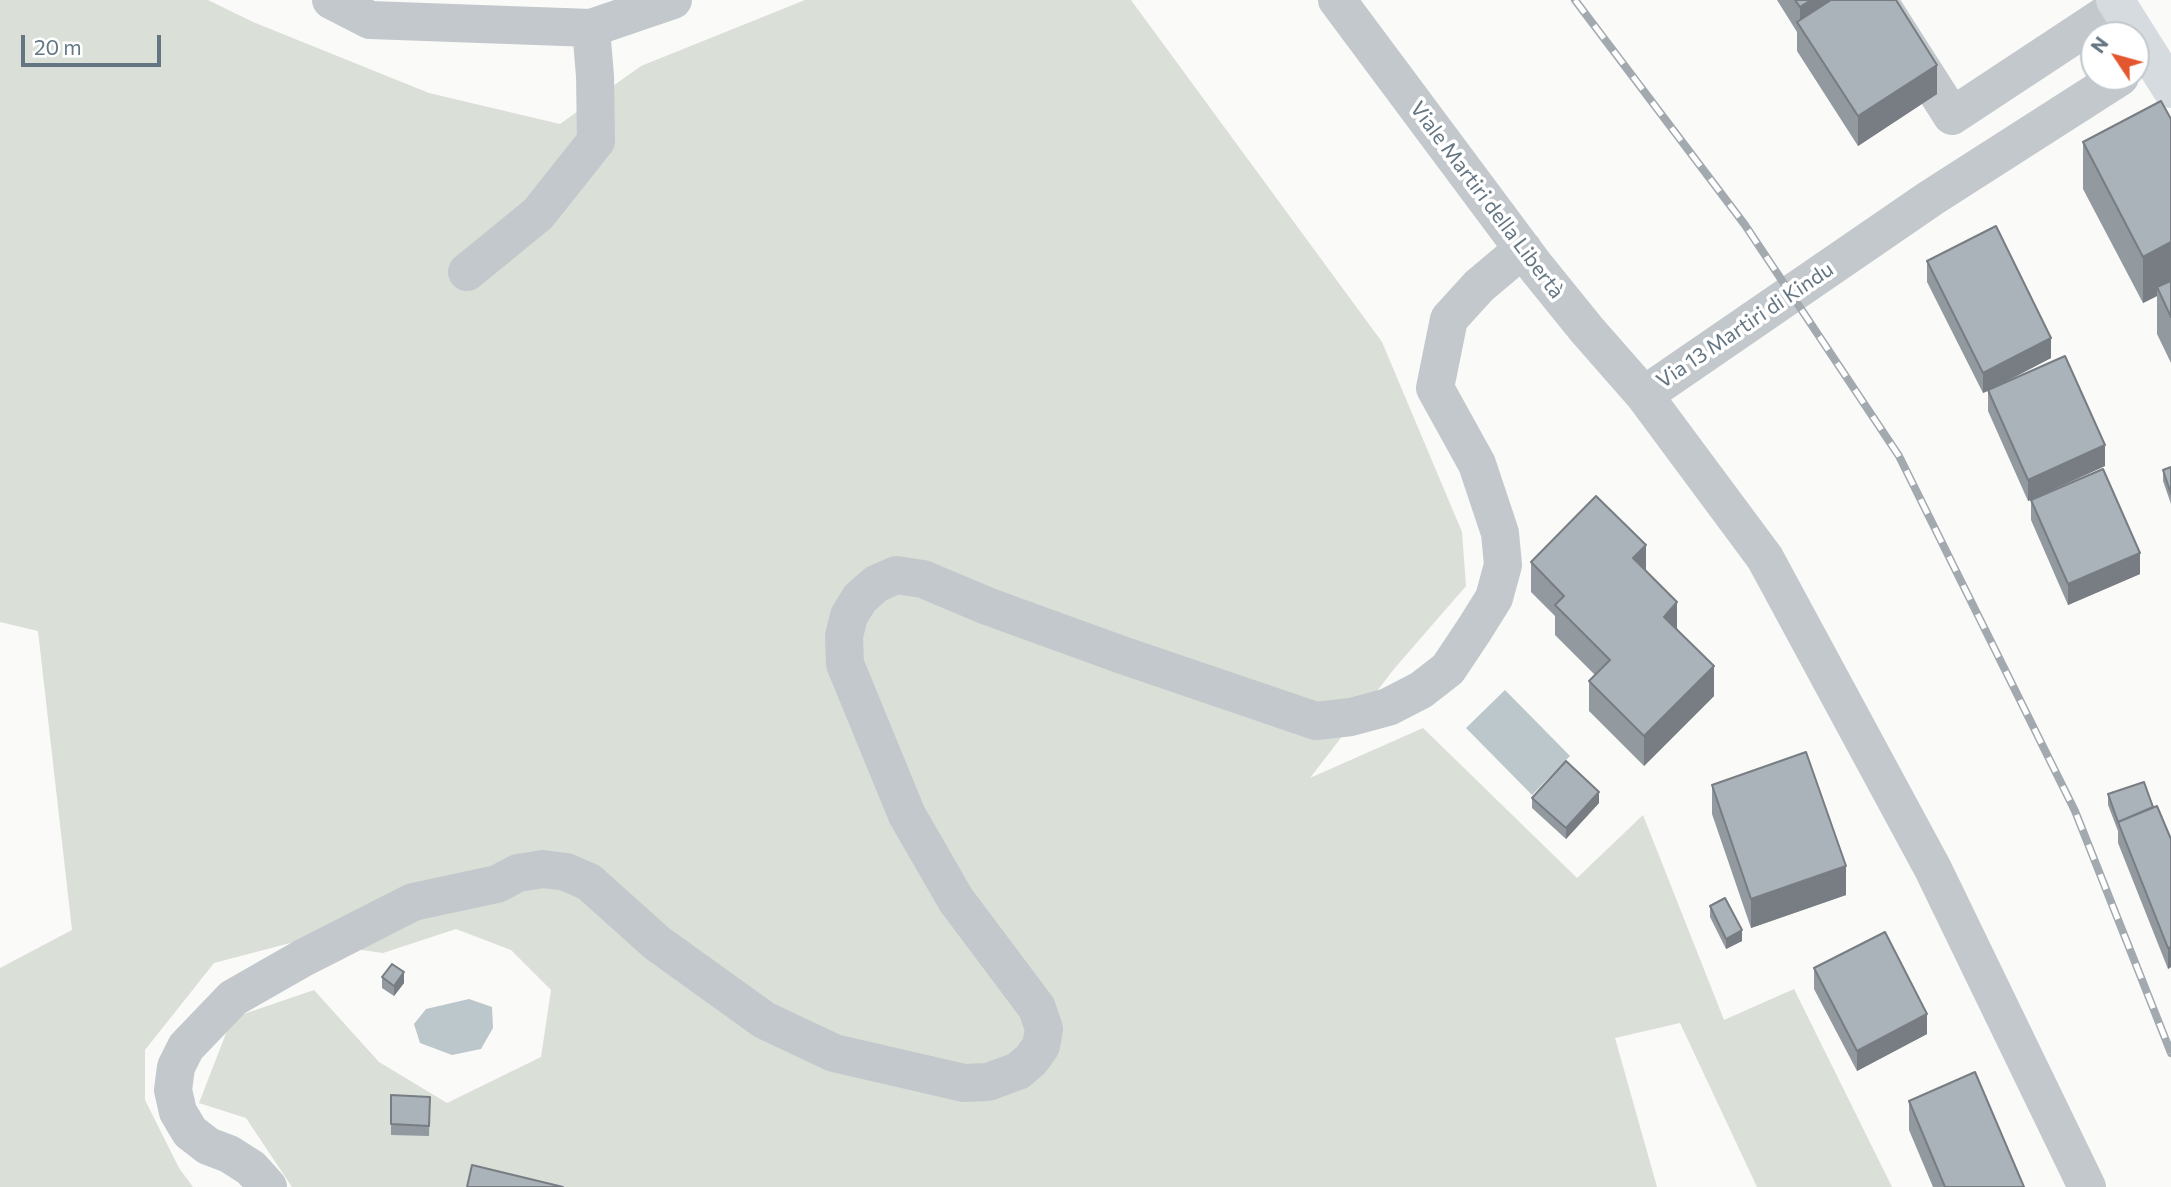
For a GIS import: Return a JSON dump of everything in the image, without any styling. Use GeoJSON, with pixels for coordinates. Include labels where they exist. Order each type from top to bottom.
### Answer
{"type":"FeatureCollection","features":[{"type":"Feature","properties":{"kind":"main road"},"geometry":{"type":"LineString","coordinates":[[2117,3],[2122,21]]}},
{"type":"Feature","properties":{"kind":"main road"},"geometry":{"type":"LineString","coordinates":[[2150,76],[2171,89]]}},
{"type":"Feature","properties":{"kind":"street"},"geometry":{"type":"LineString","coordinates":[[331,0],[370,20],[591,28],[673,0]]}},
{"type":"Feature","properties":{"kind":"street","name":"Viale Martiri della Libertà"},"geometry":{"type":"LineString","coordinates":[[1337,0],[1523,249],[1587,330],[1644,395]]}},
{"type":"Feature","properties":{"kind":"street"},"geometry":{"type":"LineString","coordinates":[[1878,0],[1951,116],[2117,3]]}},
{"type":"Feature","properties":{"kind":"street"},"geometry":{"type":"LineString","coordinates":[[467,272],[538,214],[596,141],[591,28]]}},
{"type":"Feature","properties":{"kind":"street","name":"Via 13 Martiri di Kindu"},"geometry":{"type":"LineString","coordinates":[[2087,1187],[1933,869],[1765,558],[1644,395],[1931,198],[2098,91]]}},
{"type":"Feature","properties":{"kind":"street"},"geometry":{"type":"LineString","coordinates":[[268,1187],[251,1168],[229,1154],[208,1146],[190,1132],[178,1112],[173,1090],[176,1067],[186,1047],[233,998],[413,901],[497,884],[519,873],[543,869],[566,872],[589,882],[657,943],[764,1020],[834,1052],[964,1083],[988,1082],[1018,1071],[1031,1060],[1041,1046],[1044,1029],[1037,1008],[956,900],[907,815],[845,664],[844,636],[849,615],[860,598],[876,584],[896,575],[923,579],[987,606],[1316,721],[1351,717],[1388,707],[1421,690],[1448,668],[1474,630],[1494,598],[1503,565],[1500,533],[1476,464],[1435,388],[1449,319],[1479,286],[1523,249]]}},
{"type":"Feature","properties":{"kind":"shaded area"},"geometry":{"type":"Polygon","coordinates":[[[0,0],[208,0],[253,22],[429,93],[560,124],[641,66],[805,0],[1131,0],[1382,342],[1462,532],[1466,586],[1394,669],[1310,778],[1423,728],[1577,878],[1643,815],[1724,1020],[1794,989],[1892,1187],[1757,1187],[1680,1023],[1615,1038],[1657,1187],[292,1187],[246,1118],[199,1103],[232,1018],[314,990],[379,1062],[447,1103],[541,1057],[551,990],[511,950],[456,929],[383,953],[298,941],[214,963],[145,1050],[145,1100],[179,1168],[193,1187],[0,1187],[0,968],[72,930],[38,631],[0,622],[0,0]]]}},
{"type":"Feature","properties":{"kind":"shaded area"},"geometry":{"type":"Polygon","coordinates":[[[1505,690],[1570,756],[1532,795],[1466,728],[1505,690]]]}},
{"type":"Feature","properties":{"kind":"shaded area"},"geometry":{"type":"Polygon","coordinates":[[[469,999],[492,1007],[493,1028],[481,1049],[452,1055],[420,1043],[414,1024],[426,1009],[469,999]]]}},
{"type":"Feature","properties":{"kind":"building"},"geometry":{"type":"Polygon","coordinates":[[[1795,0],[1811,0],[1800,7],[1795,0]]]}},
{"type":"Feature","properties":{"kind":"building"},"geometry":{"type":"Polygon","coordinates":[[[1831,0],[1896,0],[1937,65],[1858,116],[1797,22],[1831,0]]]}},
{"type":"Feature","properties":{"kind":"building"},"geometry":{"type":"Polygon","coordinates":[[[2161,101],[2171,119],[2171,242],[2143,257],[2083,142],[2161,101]]]}},
{"type":"Feature","properties":{"kind":"building"},"geometry":{"type":"Polygon","coordinates":[[[1996,226],[2051,338],[1983,373],[1927,261],[1996,226]]]}},
{"type":"Feature","properties":{"kind":"building"},"geometry":{"type":"Polygon","coordinates":[[[2171,281],[2171,317],[2157,287],[2171,281]]]}},
{"type":"Feature","properties":{"kind":"building"},"geometry":{"type":"Polygon","coordinates":[[[2065,356],[2105,445],[2028,480],[1988,390],[2065,356]]]}},
{"type":"Feature","properties":{"kind":"building"},"geometry":{"type":"Polygon","coordinates":[[[2171,467],[2171,494],[2163,470],[2171,467]]]}},
{"type":"Feature","properties":{"kind":"building"},"geometry":{"type":"Polygon","coordinates":[[[2103,469],[2140,553],[2068,584],[2031,500],[2103,469]]]}},
{"type":"Feature","properties":{"kind":"building"},"geometry":{"type":"Polygon","coordinates":[[[1596,496],[1646,545],[1633,558],[1677,602],[1664,617],[1714,666],[1644,736],[1589,681],[1610,660],[1555,605],[1564,596],[1531,562],[1596,496]]]}},
{"type":"Feature","properties":{"kind":"building"},"geometry":{"type":"Polygon","coordinates":[[[1806,752],[1846,866],[1751,899],[1712,785],[1806,752]]]}},
{"type":"Feature","properties":{"kind":"building"},"geometry":{"type":"Polygon","coordinates":[[[1566,761],[1599,792],[1566,828],[1532,798],[1566,761]]]}},
{"type":"Feature","properties":{"kind":"building"},"geometry":{"type":"Polygon","coordinates":[[[2144,782],[2153,807],[2118,822],[2108,794],[2144,782]]]}},
{"type":"Feature","properties":{"kind":"building"},"geometry":{"type":"Polygon","coordinates":[[[2157,806],[2171,839],[2171,947],[2168,948],[2118,822],[2157,806]]]}},
{"type":"Feature","properties":{"kind":"building"},"geometry":{"type":"Polygon","coordinates":[[[1725,898],[1742,930],[1726,939],[1710,906],[1725,898]]]}},
{"type":"Feature","properties":{"kind":"building"},"geometry":{"type":"Polygon","coordinates":[[[1885,932],[1927,1014],[1857,1051],[1814,968],[1885,932]]]}},
{"type":"Feature","properties":{"kind":"building"},"geometry":{"type":"Polygon","coordinates":[[[392,964],[404,972],[394,986],[382,977],[392,964]]]}},
{"type":"Feature","properties":{"kind":"building"},"geometry":{"type":"Polygon","coordinates":[[[1975,1072],[2024,1187],[1945,1187],[1909,1101],[1975,1072]]]}},
{"type":"Feature","properties":{"kind":"building"},"geometry":{"type":"Polygon","coordinates":[[[391,1095],[430,1097],[429,1126],[391,1124],[391,1095]]]}},
{"type":"Feature","properties":{"kind":"building"},"geometry":{"type":"Polygon","coordinates":[[[472,1165],[563,1187],[467,1187],[472,1165]]]}},
{"type":"Feature","properties":{"kind":"railway"},"geometry":{"type":"LineString","coordinates":[[1575,0],[1745,225],[1899,456],[2075,811],[2171,1053]]}}]}
